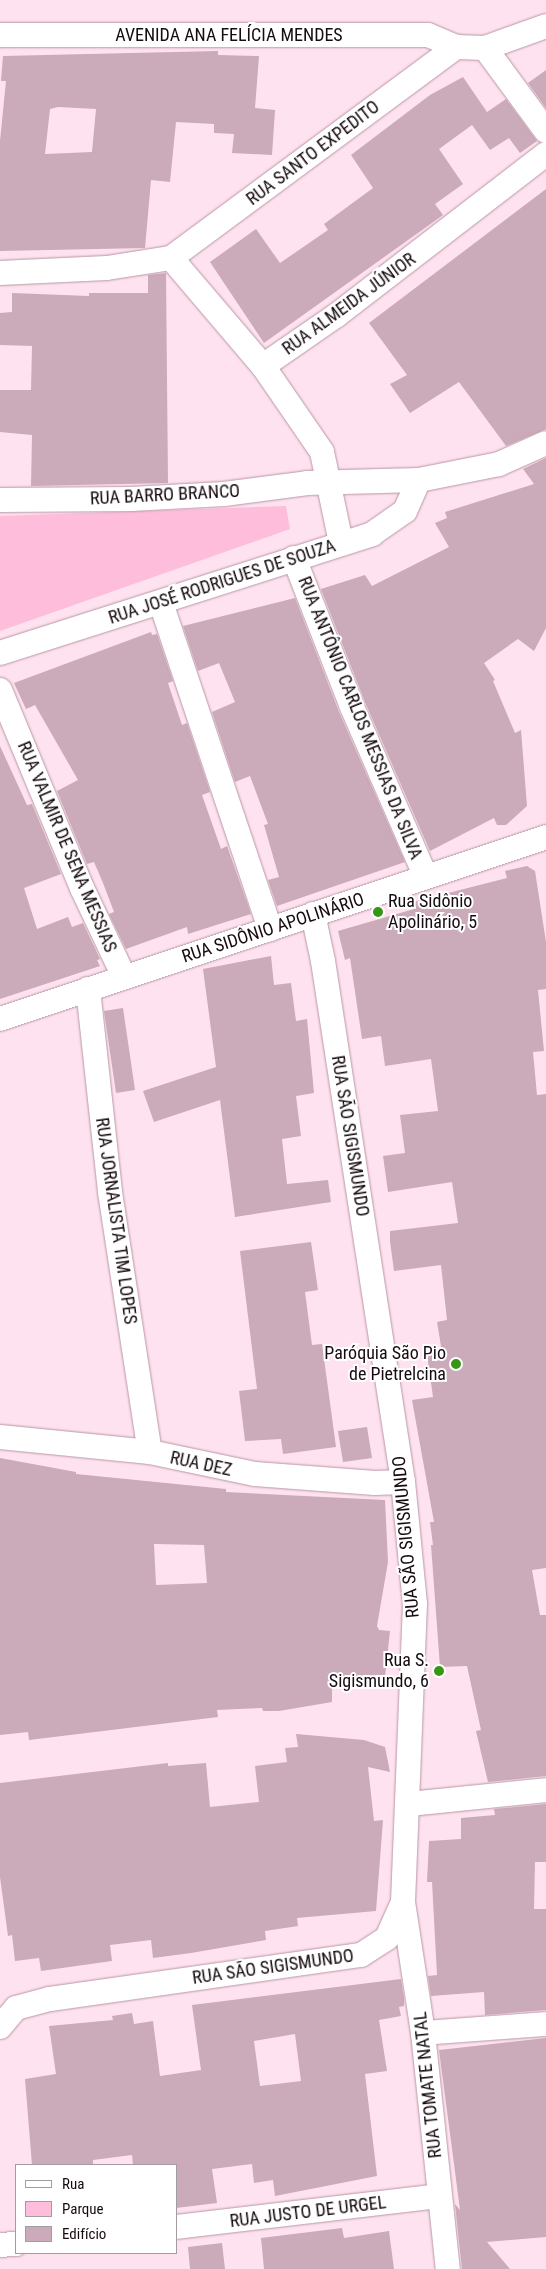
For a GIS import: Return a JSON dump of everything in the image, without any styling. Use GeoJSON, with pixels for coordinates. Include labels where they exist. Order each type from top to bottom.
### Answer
{"type":"FeatureCollection","features":[{"type":"Feature","properties":{"kind":"street"},"geometry":{"type":"LineString","coordinates":[[456,47],[485,48],[546,26]]}},
{"type":"Feature","properties":{"kind":"street","name":"AVENIDA ANA FELÍCIA MENDES"},"geometry":{"type":"LineString","coordinates":[[0,35],[428,35],[456,47]]}},
{"type":"Feature","properties":{"kind":"street","name":"RUA SANTO EXPEDITO"},"geometry":{"type":"LineString","coordinates":[[171,258],[456,47]]}},
{"type":"Feature","properties":{"kind":"street"},"geometry":{"type":"LineString","coordinates":[[485,48],[546,131]]}},
{"type":"Feature","properties":{"kind":"street","name":"RUA ALMEIDA JÚNIOR"},"geometry":{"type":"LineString","coordinates":[[171,258],[263,366],[338,315],[546,154]]}},
{"type":"Feature","properties":{"kind":"street"},"geometry":{"type":"LineString","coordinates":[[0,273],[107,268],[171,258]]}},
{"type":"Feature","properties":{"kind":"street"},"geometry":{"type":"LineString","coordinates":[[263,366],[322,452],[341,543]]}},
{"type":"Feature","properties":{"kind":"street","name":"RUA BARRO BRANCO"},"geometry":{"type":"LineString","coordinates":[[0,500],[131,499],[329,483],[419,480],[499,464],[546,443]]}},
{"type":"Feature","properties":{"kind":"street","name":"RUA JOSÉ RODRIGUES DE SOUZA"},"geometry":{"type":"LineString","coordinates":[[0,653],[372,534],[390,524],[413,501],[419,480]]}},
{"type":"Feature","properties":{"kind":"street","name":"RUA ANTÔNIO CARLOS MESSIAS DA SILVA"},"geometry":{"type":"LineString","coordinates":[[294,558],[352,707],[426,878]]}},
{"type":"Feature","properties":{"kind":"street"},"geometry":{"type":"LineString","coordinates":[[161,603],[270,929]]}},
{"type":"Feature","properties":{"kind":"street","name":"RUA VALMIR DE SENA MESSIAS"},"geometry":{"type":"LineString","coordinates":[[0,690],[82,888],[124,977]]}},
{"type":"Feature","properties":{"kind":"street","name":"RUA SIDÔNIO APOLINÁRIO"},"geometry":{"type":"LineString","coordinates":[[0,1019],[546,837]]}},
{"type":"Feature","properties":{"kind":"street","name":"RUA SÃO SIGISMUNDO"},"geometry":{"type":"LineString","coordinates":[[0,2027],[16,2008],[50,1999],[361,1955],[387,1938],[403,1902],[409,1804],[415,1604],[403,1482],[323,961],[313,914]]}},
{"type":"Feature","properties":{"kind":"street","name":"RUA JORNALISTA TIM LOPES"},"geometry":{"type":"LineString","coordinates":[[88,989],[110,1192],[150,1452]]}},
{"type":"Feature","properties":{"kind":"street","name":"RUA DEZ"},"geometry":{"type":"LineString","coordinates":[[0,1437],[150,1452],[255,1474],[375,1483],[403,1482]]}},
{"type":"Feature","properties":{"kind":"street"},"geometry":{"type":"LineString","coordinates":[[409,1804],[546,1790]]}},
{"type":"Feature","properties":{"kind":"street","name":"RUA TOMATE NATAL"},"geometry":{"type":"LineString","coordinates":[[403,1902],[423,2033],[448,2269]]}},
{"type":"Feature","properties":{"kind":"street"},"geometry":{"type":"LineString","coordinates":[[423,2033],[546,2024]]}},
{"type":"Feature","properties":{"kind":"street","name":"RUA JUSTO DE URGEL"},"geometry":{"type":"LineString","coordinates":[[178,2227],[439,2196]]}},
{"type":"Feature","properties":{"kind":"street"},"geometry":{"type":"LineString","coordinates":[[0,2245],[15,2244]]}},
{"type":"Feature","properties":{"kind":"green space"},"geometry":{"type":"Polygon","coordinates":[[[286,506],[290,529],[0,631],[0,516],[286,506]]]}},
{"type":"Feature","properties":{"kind":"building"},"geometry":{"type":"Polygon","coordinates":[[[218,51],[218,55],[259,56],[255,108],[275,110],[272,155],[232,153],[234,134],[214,133],[214,124],[176,122],[170,182],[151,180],[145,248],[0,251],[0,141],[6,81],[1,81],[3,56],[218,51]],[[58,107],[50,109],[45,154],[92,152],[96,109],[58,107]]]}},
{"type":"Feature","properties":{"kind":"building"},"geometry":{"type":"Polygon","coordinates":[[[546,70],[546,108],[528,83],[546,70]]]}},
{"type":"Feature","properties":{"kind":"building"},"geometry":{"type":"Polygon","coordinates":[[[463,77],[487,112],[506,99],[537,141],[520,153],[509,138],[490,150],[472,125],[439,149],[463,184],[435,204],[443,215],[264,343],[210,262],[256,229],[280,263],[328,230],[324,224],[373,188],[351,155],[430,95],[463,77]]]}},
{"type":"Feature","properties":{"kind":"building"},"geometry":{"type":"Polygon","coordinates":[[[546,189],[546,429],[506,446],[459,382],[410,413],[390,384],[407,375],[369,323],[546,189]]]}},
{"type":"Feature","properties":{"kind":"building"},"geometry":{"type":"Polygon","coordinates":[[[166,273],[168,483],[31,486],[32,435],[0,432],[0,390],[31,390],[32,346],[0,345],[0,313],[12,312],[12,293],[89,296],[89,293],[148,293],[148,275],[166,273]]]}},
{"type":"Feature","properties":{"kind":"building"},"geometry":{"type":"Polygon","coordinates":[[[546,458],[546,628],[534,651],[518,639],[484,663],[495,680],[493,681],[515,733],[521,730],[527,806],[506,825],[497,825],[494,818],[430,851],[365,702],[321,589],[365,575],[372,586],[449,547],[435,523],[447,518],[445,512],[534,484],[523,469],[546,458]]]}},
{"type":"Feature","properties":{"kind":"building"},"geometry":{"type":"Polygon","coordinates":[[[295,598],[339,712],[405,862],[277,906],[268,880],[279,877],[264,825],[268,824],[250,776],[235,782],[212,712],[235,702],[219,663],[198,671],[183,626],[295,598]]]}},
{"type":"Feature","properties":{"kind":"building"},"geometry":{"type":"Polygon","coordinates":[[[151,632],[152,635],[157,634],[173,681],[168,683],[182,725],[187,723],[210,792],[202,795],[221,849],[227,846],[251,914],[188,934],[187,927],[126,949],[109,914],[114,912],[94,862],[87,864],[57,791],[78,780],[35,705],[26,709],[14,683],[151,632]]]}},
{"type":"Feature","properties":{"kind":"building"},"geometry":{"type":"Polygon","coordinates":[[[0,746],[27,805],[32,804],[61,874],[24,888],[37,929],[68,917],[72,927],[83,923],[100,959],[97,960],[100,966],[0,999],[0,746]]]}},
{"type":"Feature","properties":{"kind":"building"},"geometry":{"type":"Polygon","coordinates":[[[527,866],[535,871],[546,942],[546,989],[538,990],[544,1051],[533,1052],[537,1095],[546,1094],[546,1568],[532,1570],[540,1615],[546,1615],[546,1776],[488,1782],[476,1731],[481,1730],[467,1666],[440,1667],[430,1522],[434,1522],[412,1400],[433,1397],[427,1354],[442,1352],[437,1322],[447,1320],[441,1265],[394,1271],[390,1241],[390,1231],[458,1223],[452,1182],[388,1192],[383,1156],[405,1153],[400,1115],[438,1111],[431,1059],[385,1066],[381,1036],[362,1039],[350,958],[345,960],[338,931],[414,909],[413,902],[507,878],[505,871],[527,866]]]}},
{"type":"Feature","properties":{"kind":"building"},"geometry":{"type":"Polygon","coordinates":[[[271,956],[274,985],[291,983],[296,1021],[307,1019],[314,1093],[296,1096],[301,1136],[282,1139],[287,1184],[328,1180],[331,1202],[235,1217],[220,1100],[154,1122],[143,1091],[216,1067],[203,969],[271,956]]]}},
{"type":"Feature","properties":{"kind":"building"},"geometry":{"type":"Polygon","coordinates":[[[123,1008],[135,1090],[116,1093],[104,1011],[123,1008]]]}},
{"type":"Feature","properties":{"kind":"building"},"geometry":{"type":"Polygon","coordinates":[[[311,1242],[318,1290],[305,1292],[312,1345],[322,1344],[336,1447],[283,1454],[281,1439],[245,1441],[239,1391],[257,1389],[240,1251],[311,1242]]]}},
{"type":"Feature","properties":{"kind":"building"},"geometry":{"type":"Polygon","coordinates":[[[367,1427],[372,1458],[343,1462],[338,1431],[367,1427]]]}},
{"type":"Feature","properties":{"kind":"building"},"geometry":{"type":"Polygon","coordinates":[[[0,1458],[76,1472],[76,1474],[226,1489],[226,1492],[385,1500],[388,1562],[377,1626],[379,1630],[390,1631],[384,1686],[332,1682],[332,1702],[279,1711],[263,1711],[262,1708],[217,1710],[218,1717],[29,1740],[28,1732],[0,1735],[0,1458]],[[154,1544],[156,1585],[207,1583],[204,1545],[154,1544]]]}},
{"type":"Feature","properties":{"kind":"building"},"geometry":{"type":"Polygon","coordinates":[[[296,1734],[364,1740],[385,1747],[390,1772],[368,1767],[374,1821],[383,1820],[376,1911],[297,1918],[298,1926],[265,1931],[266,1940],[191,1953],[153,1958],[151,1940],[110,1945],[112,1961],[41,1971],[39,1958],[15,1961],[12,1935],[8,1936],[0,1877],[0,1783],[168,1763],[168,1766],[206,1763],[210,1807],[259,1802],[255,1766],[287,1762],[285,1748],[298,1747],[296,1734]]]}},
{"type":"Feature","properties":{"kind":"building"},"geometry":{"type":"Polygon","coordinates":[[[546,1804],[546,1862],[535,1862],[534,1909],[546,1909],[546,2010],[485,2015],[484,1992],[431,1996],[428,1976],[437,1975],[432,1882],[427,1882],[429,1841],[461,1839],[461,1818],[495,1815],[494,1809],[546,1804]]]}},
{"type":"Feature","properties":{"kind":"building"},"geometry":{"type":"Polygon","coordinates":[[[401,1979],[404,2006],[399,2007],[401,2016],[379,2020],[387,2071],[365,2074],[377,2176],[275,2196],[273,2180],[254,2183],[252,2164],[212,2169],[217,2203],[178,2208],[178,2164],[133,2164],[132,2155],[93,2160],[93,2164],[32,2164],[25,2079],[56,2074],[49,2026],[113,2020],[112,2016],[132,2013],[134,2024],[153,2021],[160,2076],[201,2070],[192,2005],[401,1979]],[[295,2034],[254,2041],[260,2086],[301,2081],[295,2034]]]}},
{"type":"Feature","properties":{"kind":"building"},"geometry":{"type":"Polygon","coordinates":[[[546,2038],[546,2237],[487,2242],[510,2269],[462,2269],[455,2204],[460,2210],[439,2050],[546,2038]]]}},
{"type":"Feature","properties":{"kind":"building"},"geometry":{"type":"Polygon","coordinates":[[[342,2228],[344,2238],[389,2231],[394,2269],[264,2269],[261,2238],[342,2228]]]}},
{"type":"Feature","properties":{"kind":"building"},"geometry":{"type":"Polygon","coordinates":[[[222,2243],[225,2269],[190,2269],[188,2247],[222,2243]]]}},
{"type":"Feature","properties":{"kind":"place","name":"Rua Sidônio Apolinário, 5"},"geometry":{"type":"Point","coordinates":[378,912]}},
{"type":"Feature","properties":{"kind":"place","name":"Paróquia São Pio de Pietrelcina"},"geometry":{"type":"Point","coordinates":[456,1364]}},
{"type":"Feature","properties":{"kind":"place","name":"Rua S. Sigismundo, 6"},"geometry":{"type":"Point","coordinates":[439,1671]}}]}
